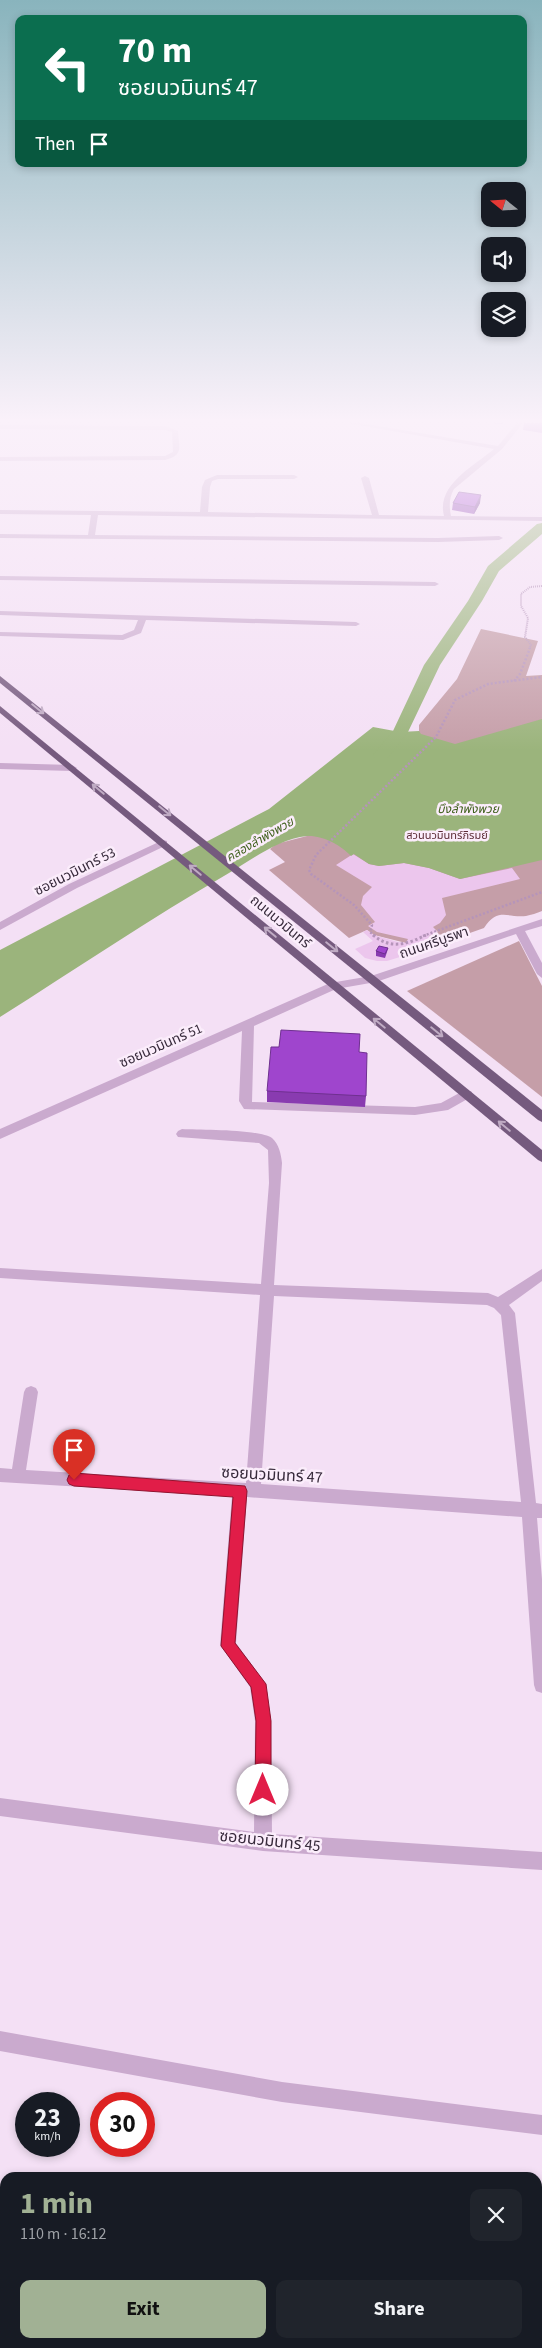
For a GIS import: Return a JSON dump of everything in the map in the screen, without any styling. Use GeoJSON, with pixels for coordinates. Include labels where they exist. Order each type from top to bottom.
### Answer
{"type":"FeatureCollection","features":[{"type":"Feature","properties":{"kind":"main road","name":"ถนนนวมินทร์"},"geometry":{"type":"LineString","coordinates":[[0,679],[202,840],[542,1117]]}},
{"type":"Feature","properties":{"kind":"main road","name":"ถนนนวมินทร์"},"geometry":{"type":"LineString","coordinates":[[0,709],[542,1157]]}},
{"type":"Feature","properties":{"kind":"street"},"geometry":{"type":"LineString","coordinates":[[92,537],[93,533]]}},
{"type":"Feature","properties":{"kind":"street"},"geometry":{"type":"LineString","coordinates":[[0,536],[92,537],[169,533]]}},
{"type":"Feature","properties":{"kind":"street"},"geometry":{"type":"LineString","coordinates":[[465,533],[499,538]]}},
{"type":"Feature","properties":{"kind":"street"},"geometry":{"type":"LineString","coordinates":[[0,578],[435,584]]}},
{"type":"Feature","properties":{"kind":"street"},"geometry":{"type":"LineString","coordinates":[[0,613],[356,624]]}},
{"type":"Feature","properties":{"kind":"street"},"geometry":{"type":"LineString","coordinates":[[0,634],[123,638],[138,631],[143,617]]}},
{"type":"Feature","properties":{"kind":"street"},"geometry":{"type":"LineString","coordinates":[[0,766],[72,768]]}},
{"type":"Feature","properties":{"kind":"street","name":"ซอยนวมินทร์ 53"},"geometry":{"type":"LineString","coordinates":[[0,927],[73,886],[163,843]]}},
{"type":"Feature","properties":{"kind":"street"},"geometry":{"type":"LineString","coordinates":[[0,915],[18,917]]}},
{"type":"Feature","properties":{"kind":"street","name":"ถนนศรีบูรพา"},"geometry":{"type":"LineString","coordinates":[[334,986],[372,979],[542,922]]}},
{"type":"Feature","properties":{"kind":"street"},"geometry":{"type":"LineString","coordinates":[[519,929],[542,974]]}},
{"type":"Feature","properties":{"kind":"street","name":"ซอยนวมินทร์ 51"},"geometry":{"type":"LineString","coordinates":[[0,1134],[334,986]]}},
{"type":"Feature","properties":{"kind":"street"},"geometry":{"type":"LineString","coordinates":[[248,1024],[245,1101],[248,1106],[415,1112],[444,1107],[467,1094]]}},
{"type":"Feature","properties":{"kind":"street"},"geometry":{"type":"LineString","coordinates":[[182,1134],[260,1138],[269,1141],[275,1148],[275,1183],[268,1290],[228,1646],[258,1684],[264,1721],[263,1842]]}},
{"type":"Feature","properties":{"kind":"street"},"geometry":{"type":"LineString","coordinates":[[0,1273],[268,1290],[488,1299],[499,1304],[508,1313],[535,1510],[542,1685]]}},
{"type":"Feature","properties":{"kind":"street"},"geometry":{"type":"LineString","coordinates":[[499,1304],[542,1274]]}},
{"type":"Feature","properties":{"kind":"street"},"geometry":{"type":"LineString","coordinates":[[18,1476],[31,1392]]}},
{"type":"Feature","properties":{"kind":"street","name":"ซอยนวมินทร์ 47"},"geometry":{"type":"LineString","coordinates":[[0,1475],[535,1510]]}},
{"type":"Feature","properties":{"kind":"street","name":"ซอยนวมินทร์ 45"},"geometry":{"type":"LineString","coordinates":[[0,1807],[263,1842],[542,1862]]}},
{"type":"Feature","properties":{"kind":"street"},"geometry":{"type":"LineString","coordinates":[[0,2040],[282,2092],[542,2125]]}},
{"type":"Feature","properties":{"kind":"path"},"geometry":{"type":"LineString","coordinates":[[514,681],[520,674],[530,645],[525,637],[528,618],[521,606],[521,594],[530,587],[542,586]]}},
{"type":"Feature","properties":{"kind":"path"},"geometry":{"type":"LineString","coordinates":[[542,677],[488,684],[470,690],[456,700],[436,737],[316,854],[309,870],[311,874],[354,905],[372,925],[370,932],[378,939],[392,944],[408,944],[436,930],[542,892]]}},
{"type":"Feature","properties":{"kind":"green space","name":"สวนนวมินทร์ภิรมย์"},"geometry":{"type":"Polygon","coordinates":[[[481,629],[538,641],[526,676],[542,675],[542,911],[526,916],[498,916],[484,928],[416,952],[406,943],[374,935],[367,930],[349,938],[269,870],[285,862],[270,849],[276,844],[307,836],[419,731],[419,725],[457,679],[481,629]]]}},
{"type":"Feature","properties":{"kind":"green space"},"geometry":{"type":"Polygon","coordinates":[[[519,941],[542,986],[542,1097],[407,991],[519,941]]]}},
{"type":"Feature","properties":{"kind":"shaded area"},"geometry":{"type":"Polygon","coordinates":[[[353,854],[369,864],[379,866],[404,863],[429,868],[460,879],[512,868],[520,879],[442,898],[446,915],[440,923],[433,927],[438,932],[429,936],[433,942],[413,948],[416,952],[387,961],[377,961],[365,958],[355,949],[373,941],[363,932],[367,930],[374,935],[398,942],[406,943],[408,939],[377,932],[368,926],[375,922],[361,905],[363,896],[372,887],[336,865],[353,854]]]}},
{"type":"Feature","properties":{"kind":"water","name":"บึงลำพังพวย"},"geometry":{"type":"Polygon","coordinates":[[[542,719],[542,860],[460,879],[429,868],[404,863],[379,866],[369,864],[354,854],[351,856],[337,845],[325,839],[313,836],[296,838],[266,850],[142,926],[0,1017],[0,950],[269,809],[373,727],[400,732],[419,731],[421,734],[455,744],[542,719]]]}},
{"type":"Feature","properties":{"kind":"building"},"geometry":{"type":"Polygon","coordinates":[[[379,946],[388,948],[385,954],[376,951],[379,946]]]}},
{"type":"Feature","properties":{"kind":"building"},"geometry":{"type":"Polygon","coordinates":[[[281,1030],[360,1034],[359,1052],[367,1053],[366,1096],[267,1091],[271,1047],[279,1047],[281,1030]]]}},
{"type":"Feature","properties":{"kind":"waterway"},"geometry":{"type":"LineString","coordinates":[[381,755],[400,732],[432,665],[475,601],[493,569],[535,533]]}},
{"type":"Feature","properties":{"kind":"route"},"geometry":{"type":"LineString","coordinates":[[74,1480],[240,1491],[228,1646],[258,1684],[264,1721],[263,1790]]}},
{"type":"Feature","properties":{"kind":"water label","name":"คลองลำพังพวย"},"geometry":{"type":"Point","coordinates":[260,840]}}]}
